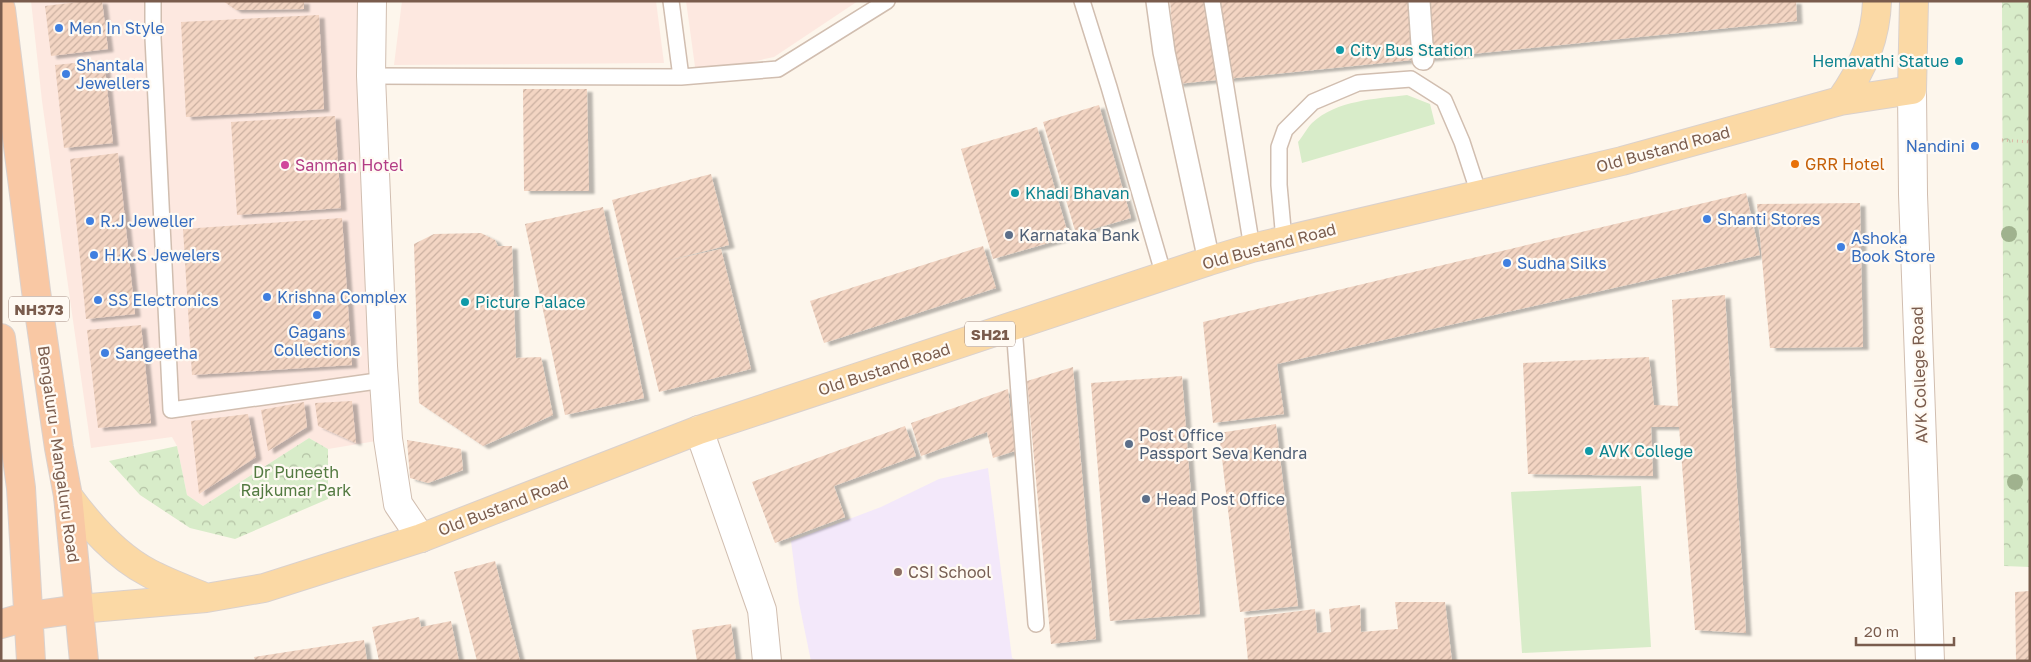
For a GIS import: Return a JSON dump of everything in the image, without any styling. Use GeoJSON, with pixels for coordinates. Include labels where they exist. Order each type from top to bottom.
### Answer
{"type":"FeatureCollection","features":[{"type":"Feature","properties":{"kind":"highway","name":"Bengaluru - Mangaluru Road"},"geometry":{"type":"LineString","coordinates":[[1,9],[36,291],[68,496],[84,661]]}},
{"type":"Feature","properties":{"kind":"highway","name":"NH373"},"geometry":{"type":"LineString","coordinates":[[1,338],[21,488],[29,616]]}},
{"type":"Feature","properties":{"kind":"highway"},"geometry":{"type":"LineString","coordinates":[[1,624],[29,616],[79,608]]}},
{"type":"Feature","properties":{"kind":"highway"},"geometry":{"type":"LineString","coordinates":[[29,616],[31,661]]}},
{"type":"Feature","properties":{"kind":"main road"},"geometry":{"type":"LineString","coordinates":[[1840,101],[1852,85],[1866,57],[1876,11],[1914,10],[1912,90]]}},
{"type":"Feature","properties":{"kind":"main road","name":"Old Bustand Road"},"geometry":{"type":"LineString","coordinates":[[79,608],[206,598],[264,588],[421,538],[699,430],[1252,248],[1622,161],[1840,101],[1912,90]]}},
{"type":"Feature","properties":{"kind":"main road"},"geometry":{"type":"LineString","coordinates":[[68,496],[89,526],[148,573],[206,598]]}},
{"type":"Feature","properties":{"kind":"street"},"geometry":{"type":"LineString","coordinates":[[372,1],[371,76],[388,439],[398,504],[421,538]]}},
{"type":"Feature","properties":{"kind":"street"},"geometry":{"type":"LineString","coordinates":[[1156,1],[1164,52],[1209,261]]}},
{"type":"Feature","properties":{"kind":"street"},"geometry":{"type":"LineString","coordinates":[[1419,1],[1423,59]]}},
{"type":"Feature","properties":{"kind":"street","name":"AVK College Road"},"geometry":{"type":"LineString","coordinates":[[1912,90],[1913,194],[1930,661]]}},
{"type":"Feature","properties":{"kind":"street"},"geometry":{"type":"LineString","coordinates":[[699,430],[762,610],[767,661]]}},
{"type":"Feature","properties":{"kind":"lane"},"geometry":{"type":"LineString","coordinates":[[153,1],[153,38],[172,410],[384,380]]}},
{"type":"Feature","properties":{"kind":"lane"},"geometry":{"type":"LineString","coordinates":[[671,1],[681,77]]}},
{"type":"Feature","properties":{"kind":"lane"},"geometry":{"type":"LineString","coordinates":[[371,76],[681,77],[778,69],[887,1]]}},
{"type":"Feature","properties":{"kind":"lane"},"geometry":{"type":"LineString","coordinates":[[1082,1],[1110,87],[1164,276]]}},
{"type":"Feature","properties":{"kind":"lane"},"geometry":{"type":"LineString","coordinates":[[1212,1],[1252,248]]}},
{"type":"Feature","properties":{"kind":"lane"},"geometry":{"type":"LineString","coordinates":[[1284,240],[1279,185],[1279,147],[1285,130],[1312,102],[1358,84],[1412,79],[1444,100],[1462,142],[1479,194]]}},
{"type":"Feature","properties":{"kind":"lane"},"geometry":{"type":"LineString","coordinates":[[1014,326],[1036,624]]}},
{"type":"Feature","properties":{"kind":"path"},"geometry":{"type":"LineString","coordinates":[[2002,140],[2030,142]]}},
{"type":"Feature","properties":{"kind":"shaded area"},"geometry":{"type":"Polygon","coordinates":[[[31,1],[366,1],[388,439],[328,449],[309,438],[203,506],[187,495],[177,446],[172,437],[91,448],[42,101],[31,1]]]}},
{"type":"Feature","properties":{"kind":"shaded area"},"geometry":{"type":"Polygon","coordinates":[[[402,1],[656,1],[664,63],[394,65],[402,1]]]}},
{"type":"Feature","properties":{"kind":"shaded area"},"geometry":{"type":"Polygon","coordinates":[[[686,1],[858,1],[774,57],[696,74],[686,1]]]}},
{"type":"Feature","properties":{"kind":"shaded area","name":"CSI School"},"geometry":{"type":"Polygon","coordinates":[[[988,468],[1012,658],[1018,661],[811,661],[799,603],[791,541],[881,507],[939,479],[988,468]]]}},
{"type":"Feature","properties":{"kind":"green space"},"geometry":{"type":"Polygon","coordinates":[[[2002,1],[2030,1],[2030,567],[2004,566],[2002,1]]]}},
{"type":"Feature","properties":{"kind":"green space"},"geometry":{"type":"Polygon","coordinates":[[[1407,95],[1430,104],[1435,124],[1302,163],[1298,142],[1310,125],[1322,115],[1333,109],[1357,102],[1407,95]]]}},
{"type":"Feature","properties":{"kind":"green space","name":"Dr Puneeth Rajkumar Park"},"geometry":{"type":"Polygon","coordinates":[[[309,438],[328,449],[328,499],[235,539],[190,528],[140,495],[109,461],[177,446],[187,495],[203,506],[309,438]]]}},
{"type":"Feature","properties":{"kind":"green space"},"geometry":{"type":"Polygon","coordinates":[[[1641,486],[1651,647],[1522,653],[1511,492],[1641,486]]]}},
{"type":"Feature","properties":{"kind":"building"},"geometry":{"type":"Polygon","coordinates":[[[102,1],[108,49],[51,56],[45,6],[102,1]]]}},
{"type":"Feature","properties":{"kind":"building"},"geometry":{"type":"Polygon","coordinates":[[[223,1],[304,1],[304,9],[236,10],[223,1]]]}},
{"type":"Feature","properties":{"kind":"building","name":"City Bus Station"},"geometry":{"type":"Polygon","coordinates":[[[1170,1],[1796,1],[1797,21],[1177,84],[1170,1]]]}},
{"type":"Feature","properties":{"kind":"building"},"geometry":{"type":"Polygon","coordinates":[[[319,15],[324,109],[186,117],[181,22],[319,15]]]}},
{"type":"Feature","properties":{"kind":"building"},"geometry":{"type":"Polygon","coordinates":[[[104,60],[113,143],[64,148],[55,65],[104,60]]]}},
{"type":"Feature","properties":{"kind":"building"},"geometry":{"type":"Polygon","coordinates":[[[523,89],[587,89],[589,191],[524,191],[523,89]]]}},
{"type":"Feature","properties":{"kind":"building"},"geometry":{"type":"Polygon","coordinates":[[[1099,105],[1131,218],[1076,234],[1043,122],[1099,105]]]}},
{"type":"Feature","properties":{"kind":"building"},"geometry":{"type":"Polygon","coordinates":[[[335,116],[341,208],[237,215],[231,122],[335,116]]]}},
{"type":"Feature","properties":{"kind":"building","name":"Khadi Bhavan"},"geometry":{"type":"Polygon","coordinates":[[[1037,127],[1069,237],[993,259],[961,149],[1037,127]]]}},
{"type":"Feature","properties":{"kind":"building"},"geometry":{"type":"Polygon","coordinates":[[[118,153],[135,314],[86,319],[70,159],[118,153]]]}},
{"type":"Feature","properties":{"kind":"building"},"geometry":{"type":"Polygon","coordinates":[[[711,174],[729,245],[666,261],[721,249],[751,369],[659,392],[612,200],[711,174]]]}},
{"type":"Feature","properties":{"kind":"building"},"geometry":{"type":"Polygon","coordinates":[[[1746,193],[1760,255],[1277,364],[1284,414],[1213,423],[1203,322],[1746,193]]]}},
{"type":"Feature","properties":{"kind":"building"},"geometry":{"type":"Polygon","coordinates":[[[1860,203],[1863,347],[1770,348],[1757,204],[1860,203]]]}},
{"type":"Feature","properties":{"kind":"building"},"geometry":{"type":"Polygon","coordinates":[[[603,207],[644,398],[565,415],[525,224],[603,207]]]}},
{"type":"Feature","properties":{"kind":"building","name":"Krishna Complex"},"geometry":{"type":"Polygon","coordinates":[[[342,218],[352,365],[192,375],[183,229],[342,218]]]}},
{"type":"Feature","properties":{"kind":"building","name":"Picture Palace"},"geometry":{"type":"Polygon","coordinates":[[[481,233],[495,240],[498,246],[512,246],[516,358],[541,357],[553,415],[483,446],[419,403],[414,244],[434,234],[481,233]]]}},
{"type":"Feature","properties":{"kind":"building"},"geometry":{"type":"Polygon","coordinates":[[[983,246],[996,288],[824,343],[810,301],[983,246]]]}},
{"type":"Feature","properties":{"kind":"building","name":"AVK College"},"geometry":{"type":"Polygon","coordinates":[[[1725,295],[1746,633],[1695,630],[1679,427],[1651,427],[1653,476],[1528,474],[1523,363],[1649,357],[1654,405],[1678,406],[1672,300],[1725,295]]]}},
{"type":"Feature","properties":{"kind":"building"},"geometry":{"type":"Polygon","coordinates":[[[141,325],[151,423],[98,428],[87,330],[141,325]]]}},
{"type":"Feature","properties":{"kind":"building"},"geometry":{"type":"Polygon","coordinates":[[[1073,367],[1096,639],[1051,644],[1027,381],[1073,367]]]}},
{"type":"Feature","properties":{"kind":"building","name":"Head Post Office"},"geometry":{"type":"Polygon","coordinates":[[[1182,376],[1200,614],[1110,621],[1091,383],[1182,376]]]}},
{"type":"Feature","properties":{"kind":"building"},"geometry":{"type":"Polygon","coordinates":[[[1008,389],[1015,451],[993,458],[987,432],[921,456],[911,423],[1008,389]]]}},
{"type":"Feature","properties":{"kind":"building"},"geometry":{"type":"Polygon","coordinates":[[[352,401],[356,443],[318,426],[315,403],[352,401]]]}},
{"type":"Feature","properties":{"kind":"building"},"geometry":{"type":"Polygon","coordinates":[[[304,402],[307,427],[268,451],[261,410],[304,402]]]}},
{"type":"Feature","properties":{"kind":"building"},"geometry":{"type":"Polygon","coordinates":[[[248,414],[256,457],[199,494],[191,421],[248,414]]]}},
{"type":"Feature","properties":{"kind":"building"},"geometry":{"type":"Polygon","coordinates":[[[1276,424],[1298,606],[1240,612],[1219,433],[1276,424]]]}},
{"type":"Feature","properties":{"kind":"building"},"geometry":{"type":"Polygon","coordinates":[[[905,426],[916,456],[834,486],[845,517],[775,543],[752,482],[905,426]]]}},
{"type":"Feature","properties":{"kind":"building"},"geometry":{"type":"Polygon","coordinates":[[[407,440],[461,449],[463,470],[428,483],[410,478],[407,440]]]}},
{"type":"Feature","properties":{"kind":"building"},"geometry":{"type":"Polygon","coordinates":[[[495,561],[520,661],[477,661],[454,572],[495,561]]]}},
{"type":"Feature","properties":{"kind":"building"},"geometry":{"type":"Polygon","coordinates":[[[2030,591],[2030,661],[2016,661],[2015,592],[2030,591]]]}},
{"type":"Feature","properties":{"kind":"building"},"geometry":{"type":"Polygon","coordinates":[[[1395,602],[1445,602],[1452,661],[1248,661],[1244,618],[1315,609],[1317,633],[1331,632],[1329,609],[1360,605],[1361,632],[1398,629],[1395,602]]]}},
{"type":"Feature","properties":{"kind":"building"},"geometry":{"type":"Polygon","coordinates":[[[419,617],[421,627],[451,621],[459,661],[379,661],[372,627],[419,617]]]}},
{"type":"Feature","properties":{"kind":"building"},"geometry":{"type":"Polygon","coordinates":[[[731,624],[736,661],[697,661],[692,630],[731,624]]]}},
{"type":"Feature","properties":{"kind":"building"},"geometry":{"type":"Polygon","coordinates":[[[364,640],[367,661],[255,661],[254,657],[364,640]]]}},
{"type":"Feature","properties":{"kind":"place","name":"Men In Style"},"geometry":{"type":"Point","coordinates":[59,28]}},
{"type":"Feature","properties":{"kind":"place","name":"City Bus Station"},"geometry":{"type":"Point","coordinates":[1340,50]}},
{"type":"Feature","properties":{"kind":"place","name":"Hemavathi Statue"},"geometry":{"type":"Point","coordinates":[1959,61]}},
{"type":"Feature","properties":{"kind":"place","name":"Shantala Jewellers"},"geometry":{"type":"Point","coordinates":[66,74]}},
{"type":"Feature","properties":{"kind":"place","name":"Nandini"},"geometry":{"type":"Point","coordinates":[1975,146]}},
{"type":"Feature","properties":{"kind":"place","name":"GRR Hotel"},"geometry":{"type":"Point","coordinates":[1795,164]}},
{"type":"Feature","properties":{"kind":"place","name":"Sanman Hotel"},"geometry":{"type":"Point","coordinates":[285,165]}},
{"type":"Feature","properties":{"kind":"place","name":"Khadi Bhavan"},"geometry":{"type":"Point","coordinates":[1015,193]}},
{"type":"Feature","properties":{"kind":"place","name":"Shanti Stores"},"geometry":{"type":"Point","coordinates":[1707,219]}},
{"type":"Feature","properties":{"kind":"place","name":"R.J Jeweller"},"geometry":{"type":"Point","coordinates":[90,221]}},
{"type":"Feature","properties":{"kind":"place","name":"Karnataka Bank"},"geometry":{"type":"Point","coordinates":[1009,235]}},
{"type":"Feature","properties":{"kind":"place","name":"Ashoka Book Store"},"geometry":{"type":"Point","coordinates":[1841,247]}},
{"type":"Feature","properties":{"kind":"place","name":"H.K.S Jewelers"},"geometry":{"type":"Point","coordinates":[94,255]}},
{"type":"Feature","properties":{"kind":"place","name":"Sudha Silks"},"geometry":{"type":"Point","coordinates":[1507,263]}},
{"type":"Feature","properties":{"kind":"place","name":"Krishna Complex"},"geometry":{"type":"Point","coordinates":[267,297]}},
{"type":"Feature","properties":{"kind":"place","name":"SS Electronics"},"geometry":{"type":"Point","coordinates":[98,300]}},
{"type":"Feature","properties":{"kind":"place","name":"Picture Palace"},"geometry":{"type":"Point","coordinates":[465,302]}},
{"type":"Feature","properties":{"kind":"place","name":"Gagans Collections"},"geometry":{"type":"Point","coordinates":[317,315]}},
{"type":"Feature","properties":{"kind":"place","name":"Sangeetha"},"geometry":{"type":"Point","coordinates":[105,353]}},
{"type":"Feature","properties":{"kind":"place","name":"Post Office Passport Seva Kendra"},"geometry":{"type":"Point","coordinates":[1129,444]}},
{"type":"Feature","properties":{"kind":"place","name":"AVK College"},"geometry":{"type":"Point","coordinates":[1589,451]}},
{"type":"Feature","properties":{"kind":"place","name":"Head Post Office"},"geometry":{"type":"Point","coordinates":[1146,499]}},
{"type":"Feature","properties":{"kind":"place","name":"CSI School"},"geometry":{"type":"Point","coordinates":[898,572]}}]}
